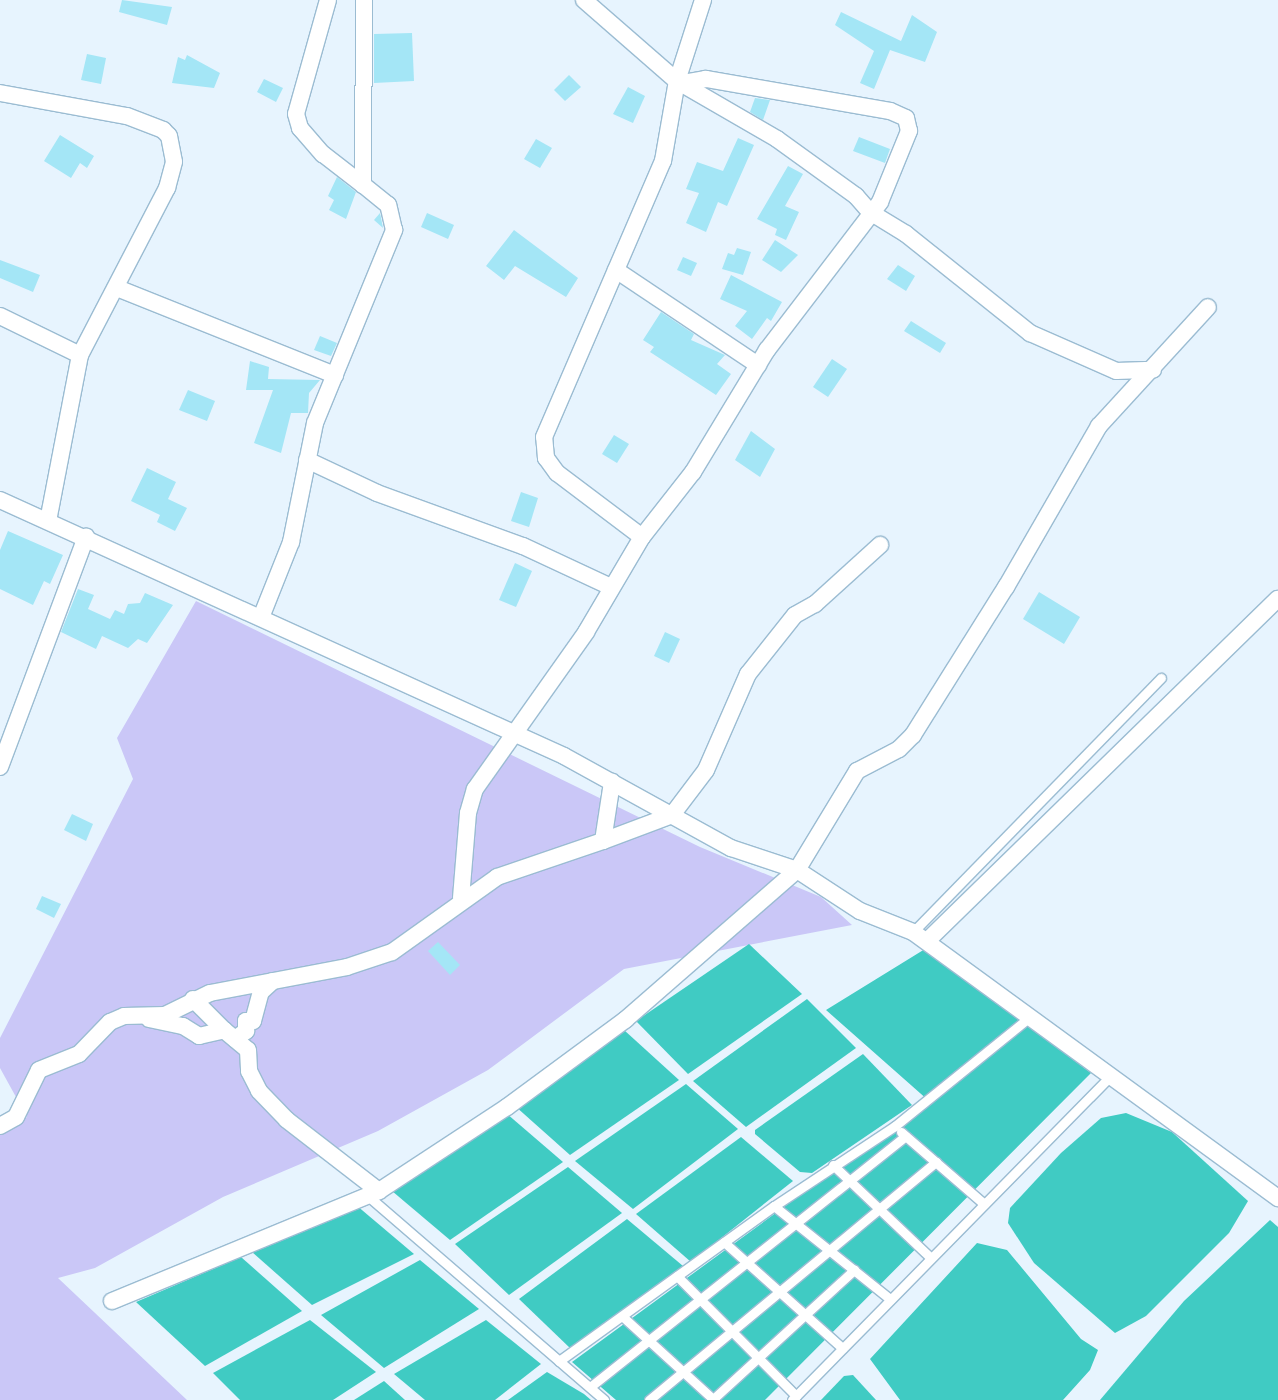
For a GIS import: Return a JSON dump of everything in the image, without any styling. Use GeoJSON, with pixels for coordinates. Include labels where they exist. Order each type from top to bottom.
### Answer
{"type":"FeatureCollection","features":[{"type":"Feature","properties":{"kind":"street"},"geometry":{"type":"LineString","coordinates":[[262,615],[292,542],[315,422],[394,230],[388,205],[323,154],[300,128],[296,114],[328,0]]}},
{"type":"Feature","properties":{"kind":"street"},"geometry":{"type":"LineString","coordinates":[[363,185],[364,0]]}},
{"type":"Feature","properties":{"kind":"street"},"geometry":{"type":"LineString","coordinates":[[584,0],[680,82],[776,139],[856,196],[870,212],[906,234],[1030,333],[1116,371],[1153,370]]}},
{"type":"Feature","properties":{"kind":"street"},"geometry":{"type":"LineString","coordinates":[[642,537],[557,473],[546,458],[544,437],[663,161],[680,82],[703,0]]}},
{"type":"Feature","properties":{"kind":"street"},"geometry":{"type":"LineString","coordinates":[[461,898],[471,799],[586,632],[642,537],[693,472],[758,365],[870,212],[880,202],[909,131],[906,118],[890,111],[706,79],[680,82]]}},
{"type":"Feature","properties":{"kind":"street"},"geometry":{"type":"LineString","coordinates":[[0,93],[127,116],[169,136],[174,162],[167,188],[117,288],[80,355],[48,521]]}},
{"type":"Feature","properties":{"kind":"street"},"geometry":{"type":"LineString","coordinates":[[616,270],[758,365]]}},
{"type":"Feature","properties":{"kind":"street"},"geometry":{"type":"LineString","coordinates":[[117,288],[335,375]]}},
{"type":"Feature","properties":{"kind":"street"},"geometry":{"type":"LineString","coordinates":[[112,1301],[373,1194],[507,1108],[625,1020],[797,870],[857,771],[899,749],[913,735],[1006,587],[1099,426],[1153,370],[1208,307]]}},
{"type":"Feature","properties":{"kind":"street"},"geometry":{"type":"LineString","coordinates":[[0,316],[80,355]]}},
{"type":"Feature","properties":{"kind":"street"},"geometry":{"type":"LineString","coordinates":[[307,460],[378,493],[523,546],[611,587]]}},
{"type":"Feature","properties":{"kind":"street"},"geometry":{"type":"LineString","coordinates":[[0,500],[262,615],[515,734],[612,782],[731,848],[797,870],[860,911],[920,936],[1112,1074],[1278,1198]]}},
{"type":"Feature","properties":{"kind":"street"},"geometry":{"type":"LineString","coordinates":[[0,767],[86,537]]}},
{"type":"Feature","properties":{"kind":"street"},"geometry":{"type":"LineString","coordinates":[[0,1126],[16,1117],[39,1070],[79,1054],[110,1022],[124,1016],[165,1015],[193,999],[273,981],[347,968],[392,952],[461,898],[497,876],[603,841],[672,815],[706,770],[748,674],[796,615],[815,604],[880,544]]}},
{"type":"Feature","properties":{"kind":"street"},"geometry":{"type":"LineString","coordinates":[[920,936],[1278,599]]}},
{"type":"Feature","properties":{"kind":"street"},"geometry":{"type":"LineString","coordinates":[[603,841],[612,782]]}},
{"type":"Feature","properties":{"kind":"street"},"geometry":{"type":"LineString","coordinates":[[142,1017],[183,1026],[199,1036],[230,1035],[246,1031],[246,1021],[253,1021],[261,992],[273,981]]}},
{"type":"Feature","properties":{"kind":"street"},"geometry":{"type":"LineString","coordinates":[[193,999],[248,1050],[249,1071],[259,1091],[287,1120],[373,1194]]}},
{"type":"Feature","properties":{"kind":"lane"},"geometry":{"type":"LineString","coordinates":[[920,936],[1161,678]]}},
{"type":"Feature","properties":{"kind":"lane"},"geometry":{"type":"LineString","coordinates":[[559,1361],[832,1165],[894,1126],[1032,1016]]}},
{"type":"Feature","properties":{"kind":"lane"},"geometry":{"type":"LineString","coordinates":[[677,1276],[758,1358],[794,1398],[1112,1074]]}},
{"type":"Feature","properties":{"kind":"lane"},"geometry":{"type":"LineString","coordinates":[[894,1126],[984,1204]]}},
{"type":"Feature","properties":{"kind":"lane"},"geometry":{"type":"LineString","coordinates":[[590,1387],[650,1342],[905,1136]]}},
{"type":"Feature","properties":{"kind":"lane"},"geometry":{"type":"LineString","coordinates":[[649,1400],[936,1162]]}},
{"type":"Feature","properties":{"kind":"lane"},"geometry":{"type":"LineString","coordinates":[[832,1165],[881,1208],[931,1258]]}},
{"type":"Feature","properties":{"kind":"lane"},"geometry":{"type":"LineString","coordinates":[[373,1194],[604,1400]]}},
{"type":"Feature","properties":{"kind":"lane"},"geometry":{"type":"LineString","coordinates":[[774,1206],[890,1300]]}},
{"type":"Feature","properties":{"kind":"lane"},"geometry":{"type":"LineString","coordinates":[[724,1242],[842,1348]]}},
{"type":"Feature","properties":{"kind":"lane"},"geometry":{"type":"LineString","coordinates":[[622,1316],[713,1400],[854,1270]]}},
{"type":"Feature","properties":{"kind":"shaded area"},"geometry":{"type":"Polygon","coordinates":[[[196,601],[700,847],[821,897],[852,925],[624,969],[488,1070],[378,1131],[223,1197],[95,1268],[58,1278],[187,1400],[0,1400],[0,1133],[27,1117],[0,1068],[0,1038],[133,779],[117,738],[196,601]]]}},
{"type":"Feature","properties":{"kind":"shaded area"},"geometry":{"type":"Polygon","coordinates":[[[749,944],[802,994],[688,1074],[636,1021],[749,944]]]}},
{"type":"Feature","properties":{"kind":"shaded area"},"geometry":{"type":"Polygon","coordinates":[[[925,949],[1091,1073],[765,1400],[616,1400],[572,1362],[929,1101],[826,1010],[925,949]]]}},
{"type":"Feature","properties":{"kind":"shaded area"},"geometry":{"type":"Polygon","coordinates":[[[807,999],[856,1048],[746,1127],[693,1081],[807,999]]]}},
{"type":"Feature","properties":{"kind":"shaded area"},"geometry":{"type":"Polygon","coordinates":[[[624,1030],[679,1080],[570,1155],[515,1106],[624,1030]]]}},
{"type":"Feature","properties":{"kind":"shaded area"},"geometry":{"type":"Polygon","coordinates":[[[863,1054],[912,1105],[812,1173],[800,1172],[755,1134],[755,1130],[863,1054]]]}},
{"type":"Feature","properties":{"kind":"shaded area"},"geometry":{"type":"Polygon","coordinates":[[[686,1084],[738,1129],[633,1209],[575,1161],[686,1084]]]}},
{"type":"Feature","properties":{"kind":"shaded area"},"geometry":{"type":"Polygon","coordinates":[[[506,1113],[563,1162],[450,1240],[392,1191],[506,1113]]]}},
{"type":"Feature","properties":{"kind":"shaded area"},"geometry":{"type":"Polygon","coordinates":[[[1126,1113],[1172,1132],[1248,1201],[1229,1233],[1146,1316],[1115,1333],[1034,1263],[1008,1223],[1010,1208],[1061,1153],[1101,1118],[1126,1113]]]}},
{"type":"Feature","properties":{"kind":"shaded area"},"geometry":{"type":"Polygon","coordinates":[[[741,1137],[793,1181],[691,1262],[636,1214],[741,1137]]]}},
{"type":"Feature","properties":{"kind":"shaded area"},"geometry":{"type":"Polygon","coordinates":[[[568,1167],[622,1213],[509,1295],[455,1244],[568,1167]]]}},
{"type":"Feature","properties":{"kind":"shaded area"},"geometry":{"type":"Polygon","coordinates":[[[356,1205],[414,1254],[312,1305],[252,1252],[356,1205]]]}},
{"type":"Feature","properties":{"kind":"shaded area"},"geometry":{"type":"Polygon","coordinates":[[[627,1219],[683,1266],[571,1349],[519,1299],[627,1219]]]}},
{"type":"Feature","properties":{"kind":"shaded area"},"geometry":{"type":"Polygon","coordinates":[[[1270,1220],[1278,1227],[1278,1400],[1100,1400],[1184,1301],[1270,1220]]]}},
{"type":"Feature","properties":{"kind":"shaded area"},"geometry":{"type":"Polygon","coordinates":[[[977,1243],[1007,1250],[1081,1339],[1098,1350],[1090,1370],[1063,1400],[900,1400],[870,1359],[977,1243]]]}},
{"type":"Feature","properties":{"kind":"shaded area"},"geometry":{"type":"Polygon","coordinates":[[[241,1257],[302,1311],[205,1366],[136,1302],[241,1257]]]}},
{"type":"Feature","properties":{"kind":"shaded area"},"geometry":{"type":"Polygon","coordinates":[[[420,1260],[479,1309],[384,1368],[321,1315],[420,1260]]]}},
{"type":"Feature","properties":{"kind":"shaded area"},"geometry":{"type":"Polygon","coordinates":[[[310,1320],[376,1372],[333,1400],[240,1400],[213,1373],[310,1320]]]}},
{"type":"Feature","properties":{"kind":"shaded area"},"geometry":{"type":"Polygon","coordinates":[[[486,1320],[541,1364],[495,1400],[425,1400],[394,1374],[486,1320]]]}},
{"type":"Feature","properties":{"kind":"shaded area"},"geometry":{"type":"Polygon","coordinates":[[[547,1372],[584,1394],[591,1400],[508,1400],[547,1372]]]}},
{"type":"Feature","properties":{"kind":"shaded area"},"geometry":{"type":"Polygon","coordinates":[[[853,1375],[876,1400],[821,1400],[844,1376],[853,1375]]]}},
{"type":"Feature","properties":{"kind":"shaded area"},"geometry":{"type":"Polygon","coordinates":[[[384,1381],[405,1400],[354,1400],[384,1381]]]}},
{"type":"Feature","properties":{"kind":"building"},"geometry":{"type":"Polygon","coordinates":[[[122,0],[172,7],[167,25],[119,12],[122,0]]]}},
{"type":"Feature","properties":{"kind":"building"},"geometry":{"type":"Polygon","coordinates":[[[841,12],[901,41],[912,15],[937,32],[925,62],[890,50],[874,89],[860,83],[874,51],[835,25],[841,12]]]}},
{"type":"Feature","properties":{"kind":"building"},"geometry":{"type":"Polygon","coordinates":[[[412,33],[414,81],[374,83],[374,34],[412,33]]]}},
{"type":"Feature","properties":{"kind":"building"},"geometry":{"type":"Polygon","coordinates":[[[87,54],[106,58],[101,84],[81,80],[87,54]]]}},
{"type":"Feature","properties":{"kind":"building"},"geometry":{"type":"Polygon","coordinates":[[[187,55],[220,73],[214,88],[172,83],[178,57],[185,60],[187,55]]]}},
{"type":"Feature","properties":{"kind":"building"},"geometry":{"type":"Polygon","coordinates":[[[569,75],[581,87],[565,101],[554,90],[569,75]]]}},
{"type":"Feature","properties":{"kind":"building"},"geometry":{"type":"Polygon","coordinates":[[[264,79],[283,88],[276,102],[257,92],[264,79]]]}},
{"type":"Feature","properties":{"kind":"building"},"geometry":{"type":"Polygon","coordinates":[[[628,87],[645,96],[633,123],[613,114],[628,87]]]}},
{"type":"Feature","properties":{"kind":"building"},"geometry":{"type":"Polygon","coordinates":[[[755,98],[770,100],[763,120],[750,112],[755,98]]]}},
{"type":"Feature","properties":{"kind":"building"},"geometry":{"type":"Polygon","coordinates":[[[60,135],[94,156],[87,168],[80,163],[71,178],[44,161],[60,135]]]}},
{"type":"Feature","properties":{"kind":"building"},"geometry":{"type":"Polygon","coordinates":[[[859,137],[890,149],[885,163],[853,151],[859,137]]]}},
{"type":"Feature","properties":{"kind":"building"},"geometry":{"type":"Polygon","coordinates":[[[738,138],[754,145],[727,206],[718,202],[706,232],[686,223],[699,193],[686,189],[697,162],[723,171],[738,138]]]}},
{"type":"Feature","properties":{"kind":"building"},"geometry":{"type":"Polygon","coordinates":[[[536,139],[552,148],[540,168],[524,159],[536,139]]]}},
{"type":"Feature","properties":{"kind":"building"},"geometry":{"type":"Polygon","coordinates":[[[788,166],[803,174],[785,206],[799,212],[786,240],[775,235],[777,229],[757,219],[788,166]]]}},
{"type":"Feature","properties":{"kind":"building"},"geometry":{"type":"Polygon","coordinates":[[[337,177],[356,192],[346,219],[329,210],[334,200],[328,196],[337,177]]]}},
{"type":"Feature","properties":{"kind":"building"},"geometry":{"type":"Polygon","coordinates":[[[380,213],[383,228],[374,220],[380,213]]]}},
{"type":"Feature","properties":{"kind":"building"},"geometry":{"type":"Polygon","coordinates":[[[427,213],[454,225],[448,239],[421,227],[427,213]]]}},
{"type":"Feature","properties":{"kind":"building"},"geometry":{"type":"Polygon","coordinates":[[[514,230],[578,278],[566,297],[515,266],[504,280],[486,266],[514,230]]]}},
{"type":"Feature","properties":{"kind":"building"},"geometry":{"type":"Polygon","coordinates":[[[775,240],[798,255],[781,272],[762,260],[775,240]]]}},
{"type":"Feature","properties":{"kind":"building"},"geometry":{"type":"Polygon","coordinates":[[[737,248],[751,252],[743,275],[722,269],[728,253],[734,255],[737,248]]]}},
{"type":"Feature","properties":{"kind":"building"},"geometry":{"type":"Polygon","coordinates":[[[683,257],[697,263],[691,276],[677,270],[683,257]]]}},
{"type":"Feature","properties":{"kind":"building"},"geometry":{"type":"Polygon","coordinates":[[[0,260],[40,275],[33,292],[0,278],[0,260]]]}},
{"type":"Feature","properties":{"kind":"building"},"geometry":{"type":"Polygon","coordinates":[[[898,265],[915,276],[906,291],[887,279],[898,265]]]}},
{"type":"Feature","properties":{"kind":"building"},"geometry":{"type":"Polygon","coordinates":[[[731,275],[782,302],[771,321],[767,318],[752,339],[735,326],[747,311],[720,299],[731,275]]]}},
{"type":"Feature","properties":{"kind":"building"},"geometry":{"type":"Polygon","coordinates":[[[661,312],[694,334],[691,340],[725,355],[717,364],[731,374],[716,395],[650,352],[654,347],[643,340],[661,312]]]}},
{"type":"Feature","properties":{"kind":"building"},"geometry":{"type":"Polygon","coordinates":[[[911,321],[946,343],[940,353],[904,331],[911,321]]]}},
{"type":"Feature","properties":{"kind":"building"},"geometry":{"type":"Polygon","coordinates":[[[320,336],[337,343],[331,356],[314,350],[320,336]]]}},
{"type":"Feature","properties":{"kind":"building"},"geometry":{"type":"Polygon","coordinates":[[[832,359],[847,369],[828,397],[813,387],[832,359]]]}},
{"type":"Feature","properties":{"kind":"building"},"geometry":{"type":"Polygon","coordinates":[[[250,361],[269,367],[268,379],[320,380],[309,393],[308,413],[291,413],[281,453],[254,443],[273,390],[246,390],[250,361]]]}},
{"type":"Feature","properties":{"kind":"building"},"geometry":{"type":"Polygon","coordinates":[[[188,390],[215,401],[207,421],[179,410],[188,390]]]}},
{"type":"Feature","properties":{"kind":"building"},"geometry":{"type":"Polygon","coordinates":[[[751,431],[775,449],[760,477],[735,460],[751,431]]]}},
{"type":"Feature","properties":{"kind":"building"},"geometry":{"type":"Polygon","coordinates":[[[614,435],[629,444],[617,463],[602,454],[614,435]]]}},
{"type":"Feature","properties":{"kind":"building"},"geometry":{"type":"Polygon","coordinates":[[[147,468],[176,482],[168,499],[187,508],[175,531],[157,522],[160,515],[131,501],[147,468]]]}},
{"type":"Feature","properties":{"kind":"building"},"geometry":{"type":"Polygon","coordinates":[[[521,492],[538,498],[529,527],[511,521],[521,492]]]}},
{"type":"Feature","properties":{"kind":"building"},"geometry":{"type":"Polygon","coordinates":[[[8,531],[63,555],[50,584],[44,581],[33,605],[0,589],[0,550],[8,531]]]}},
{"type":"Feature","properties":{"kind":"building"},"geometry":{"type":"Polygon","coordinates":[[[515,563],[532,571],[516,607],[499,600],[515,563]]]}},
{"type":"Feature","properties":{"kind":"building"},"geometry":{"type":"Polygon","coordinates":[[[78,589],[94,595],[88,609],[110,619],[115,610],[124,614],[128,604],[140,603],[145,593],[173,605],[147,643],[138,639],[128,648],[102,636],[96,649],[61,632],[78,589]]]}},
{"type":"Feature","properties":{"kind":"building"},"geometry":{"type":"Polygon","coordinates":[[[1039,592],[1080,617],[1064,644],[1023,619],[1039,592]]]}},
{"type":"Feature","properties":{"kind":"building"},"geometry":{"type":"Polygon","coordinates":[[[665,632],[680,639],[669,663],[654,656],[665,632]]]}},
{"type":"Feature","properties":{"kind":"building"},"geometry":{"type":"Polygon","coordinates":[[[72,814],[93,824],[86,841],[64,830],[72,814]]]}},
{"type":"Feature","properties":{"kind":"building"},"geometry":{"type":"Polygon","coordinates":[[[42,896],[61,904],[54,918],[36,909],[42,896]]]}},
{"type":"Feature","properties":{"kind":"building"},"geometry":{"type":"Polygon","coordinates":[[[438,942],[460,965],[450,975],[428,951],[438,942]]]}}]}
